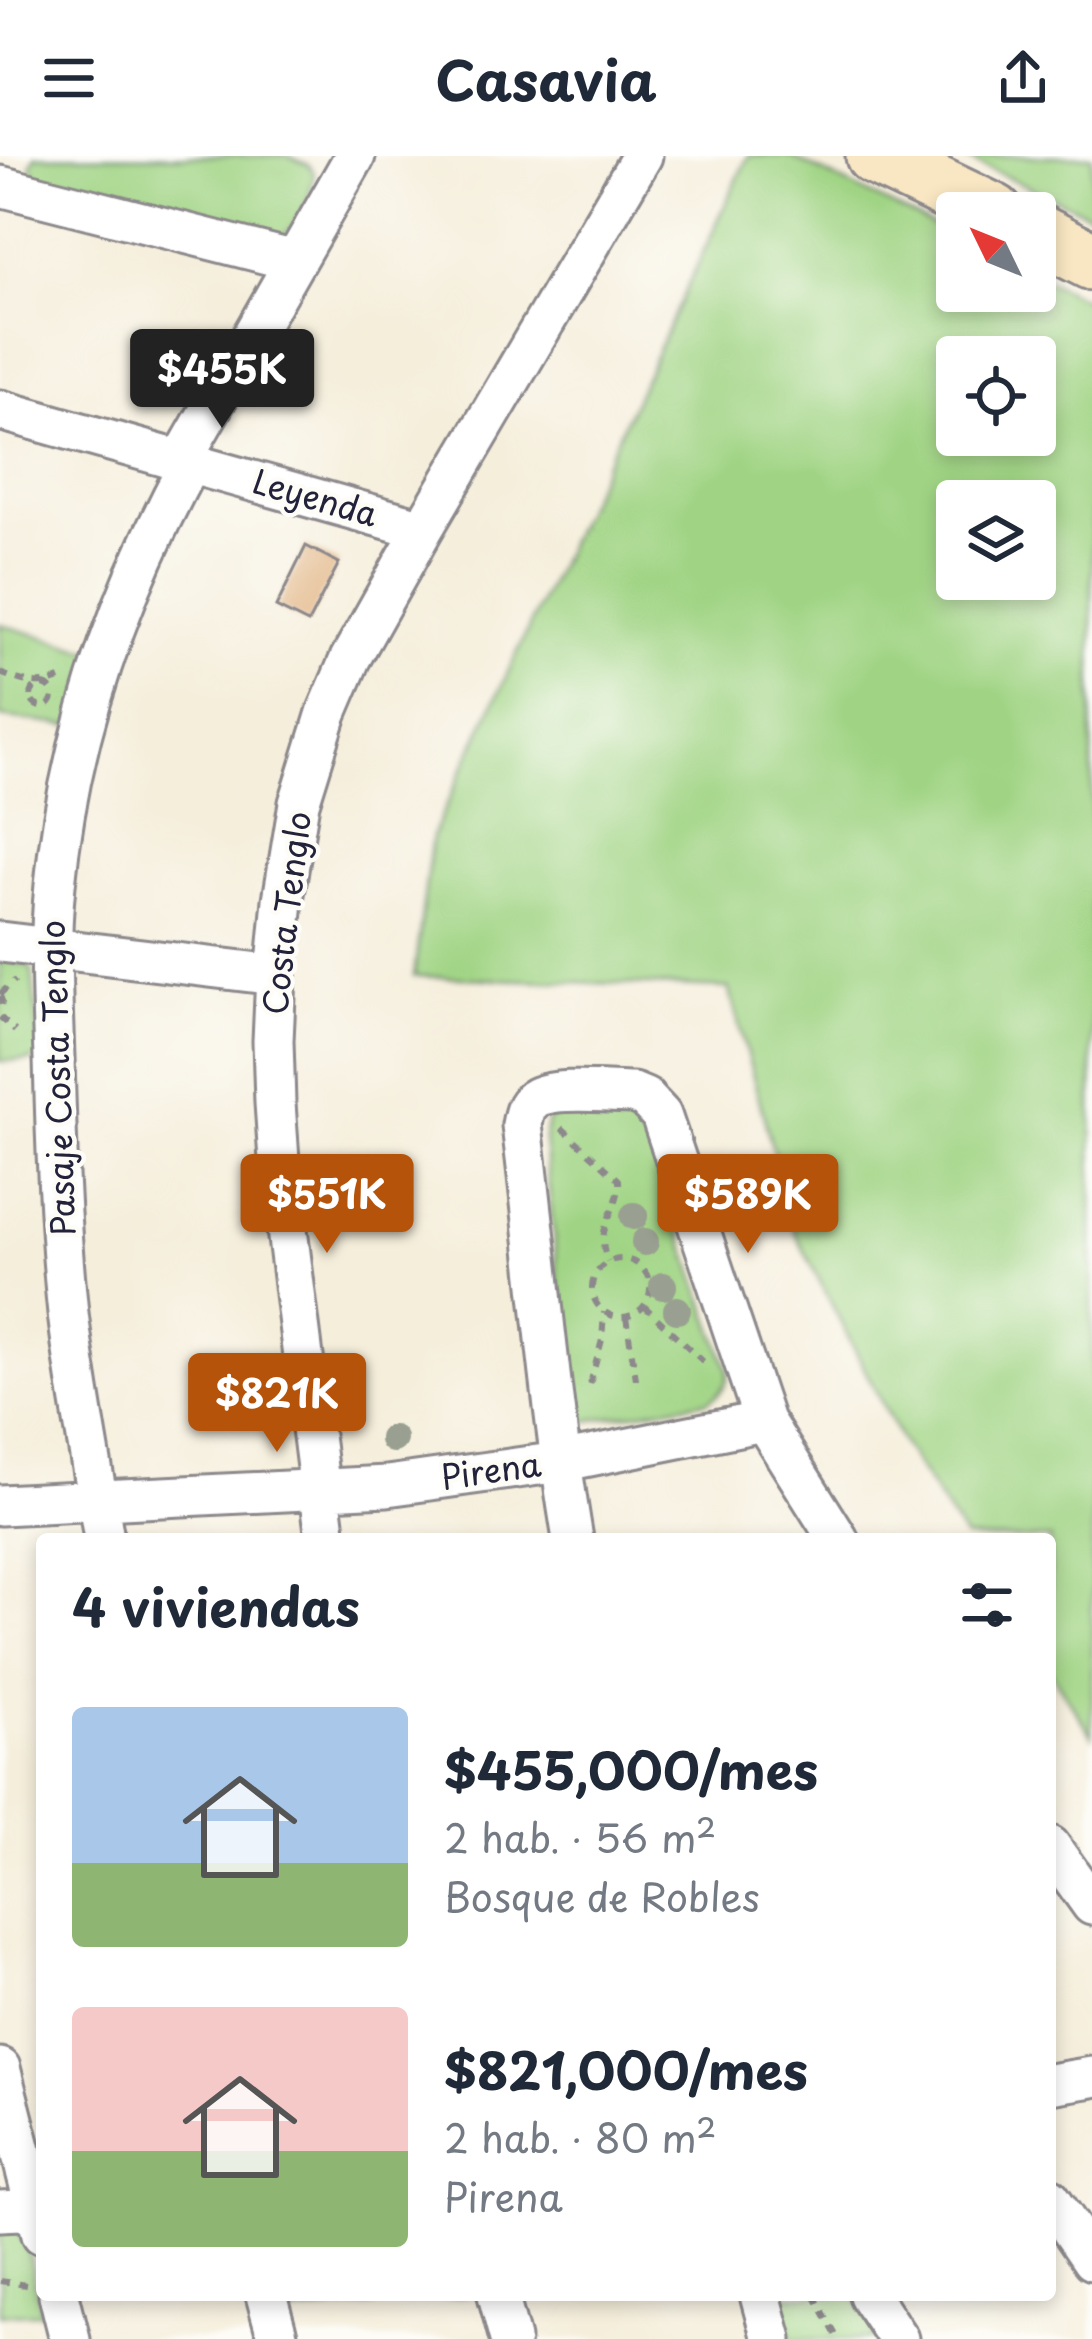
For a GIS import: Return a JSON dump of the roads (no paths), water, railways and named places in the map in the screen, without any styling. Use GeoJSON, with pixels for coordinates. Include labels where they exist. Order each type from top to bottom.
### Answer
{"type":"FeatureCollection","features":[{"type":"Feature","properties":{"kind":"main road"},"geometry":{"type":"LineString","coordinates":[[874,156],[950,192]]}},
{"type":"Feature","properties":{"kind":"main road"},"geometry":{"type":"LineString","coordinates":[[1056,243],[1092,261]]}},
{"type":"Feature","properties":{"kind":"street"},"geometry":{"type":"LineString","coordinates":[[12,156],[0,181],[295,260]]}},
{"type":"Feature","properties":{"kind":"street","name":"Costa Tenglo"},"geometry":{"type":"LineString","coordinates":[[325,1533],[280,1174],[273,1041],[292,833],[306,773],[350,659],[642,156]]}},
{"type":"Feature","properties":{"kind":"street","name":"Pasaje Costa Tenglo"},"geometry":{"type":"LineString","coordinates":[[101,1520],[68,1313],[55,1128],[50,948],[65,816],[82,733],[136,571],[186,460],[295,260],[340,160]]}},
{"type":"Feature","properties":{"kind":"street","name":"Leyenda"},"geometry":{"type":"LineString","coordinates":[[0,410],[423,529]]}},
{"type":"Feature","properties":{"kind":"street"},"geometry":{"type":"LineString","coordinates":[[0,941],[276,975]]}},
{"type":"Feature","properties":{"kind":"street"},"geometry":{"type":"LineString","coordinates":[[572,1533],[555,1399],[541,1125],[528,1105],[552,1092],[633,1093],[646,1098],[661,1115],[764,1421],[834,1533]]}},
{"type":"Feature","properties":{"kind":"street","name":"Pirena"},"geometry":{"type":"LineString","coordinates":[[0,1505],[101,1520],[560,1462],[764,1421]]}},
{"type":"Feature","properties":{"kind":"street"},"geometry":{"type":"LineString","coordinates":[[1056,1854],[1092,1905]]}},
{"type":"Feature","properties":{"kind":"street"},"geometry":{"type":"LineString","coordinates":[[0,2068],[30,2216]]}},
{"type":"Feature","properties":{"kind":"street"},"geometry":{"type":"LineString","coordinates":[[1056,2083],[1092,2077]]}},
{"type":"Feature","properties":{"kind":"street"},"geometry":{"type":"LineString","coordinates":[[1056,2207],[1092,2260]]}},
{"type":"Feature","properties":{"kind":"street"},"geometry":{"type":"LineString","coordinates":[[60,2301],[70,2339]]}},
{"type":"Feature","properties":{"kind":"street"},"geometry":{"type":"LineString","coordinates":[[268,2301],[278,2339]]}},
{"type":"Feature","properties":{"kind":"street"},"geometry":{"type":"LineString","coordinates":[[500,2301],[510,2339]]}},
{"type":"Feature","properties":{"kind":"street"},"geometry":{"type":"LineString","coordinates":[[762,2301],[772,2339]]}},
{"type":"Feature","properties":{"kind":"street"},"geometry":{"type":"LineString","coordinates":[[873,2301],[898,2339]]}}]}
